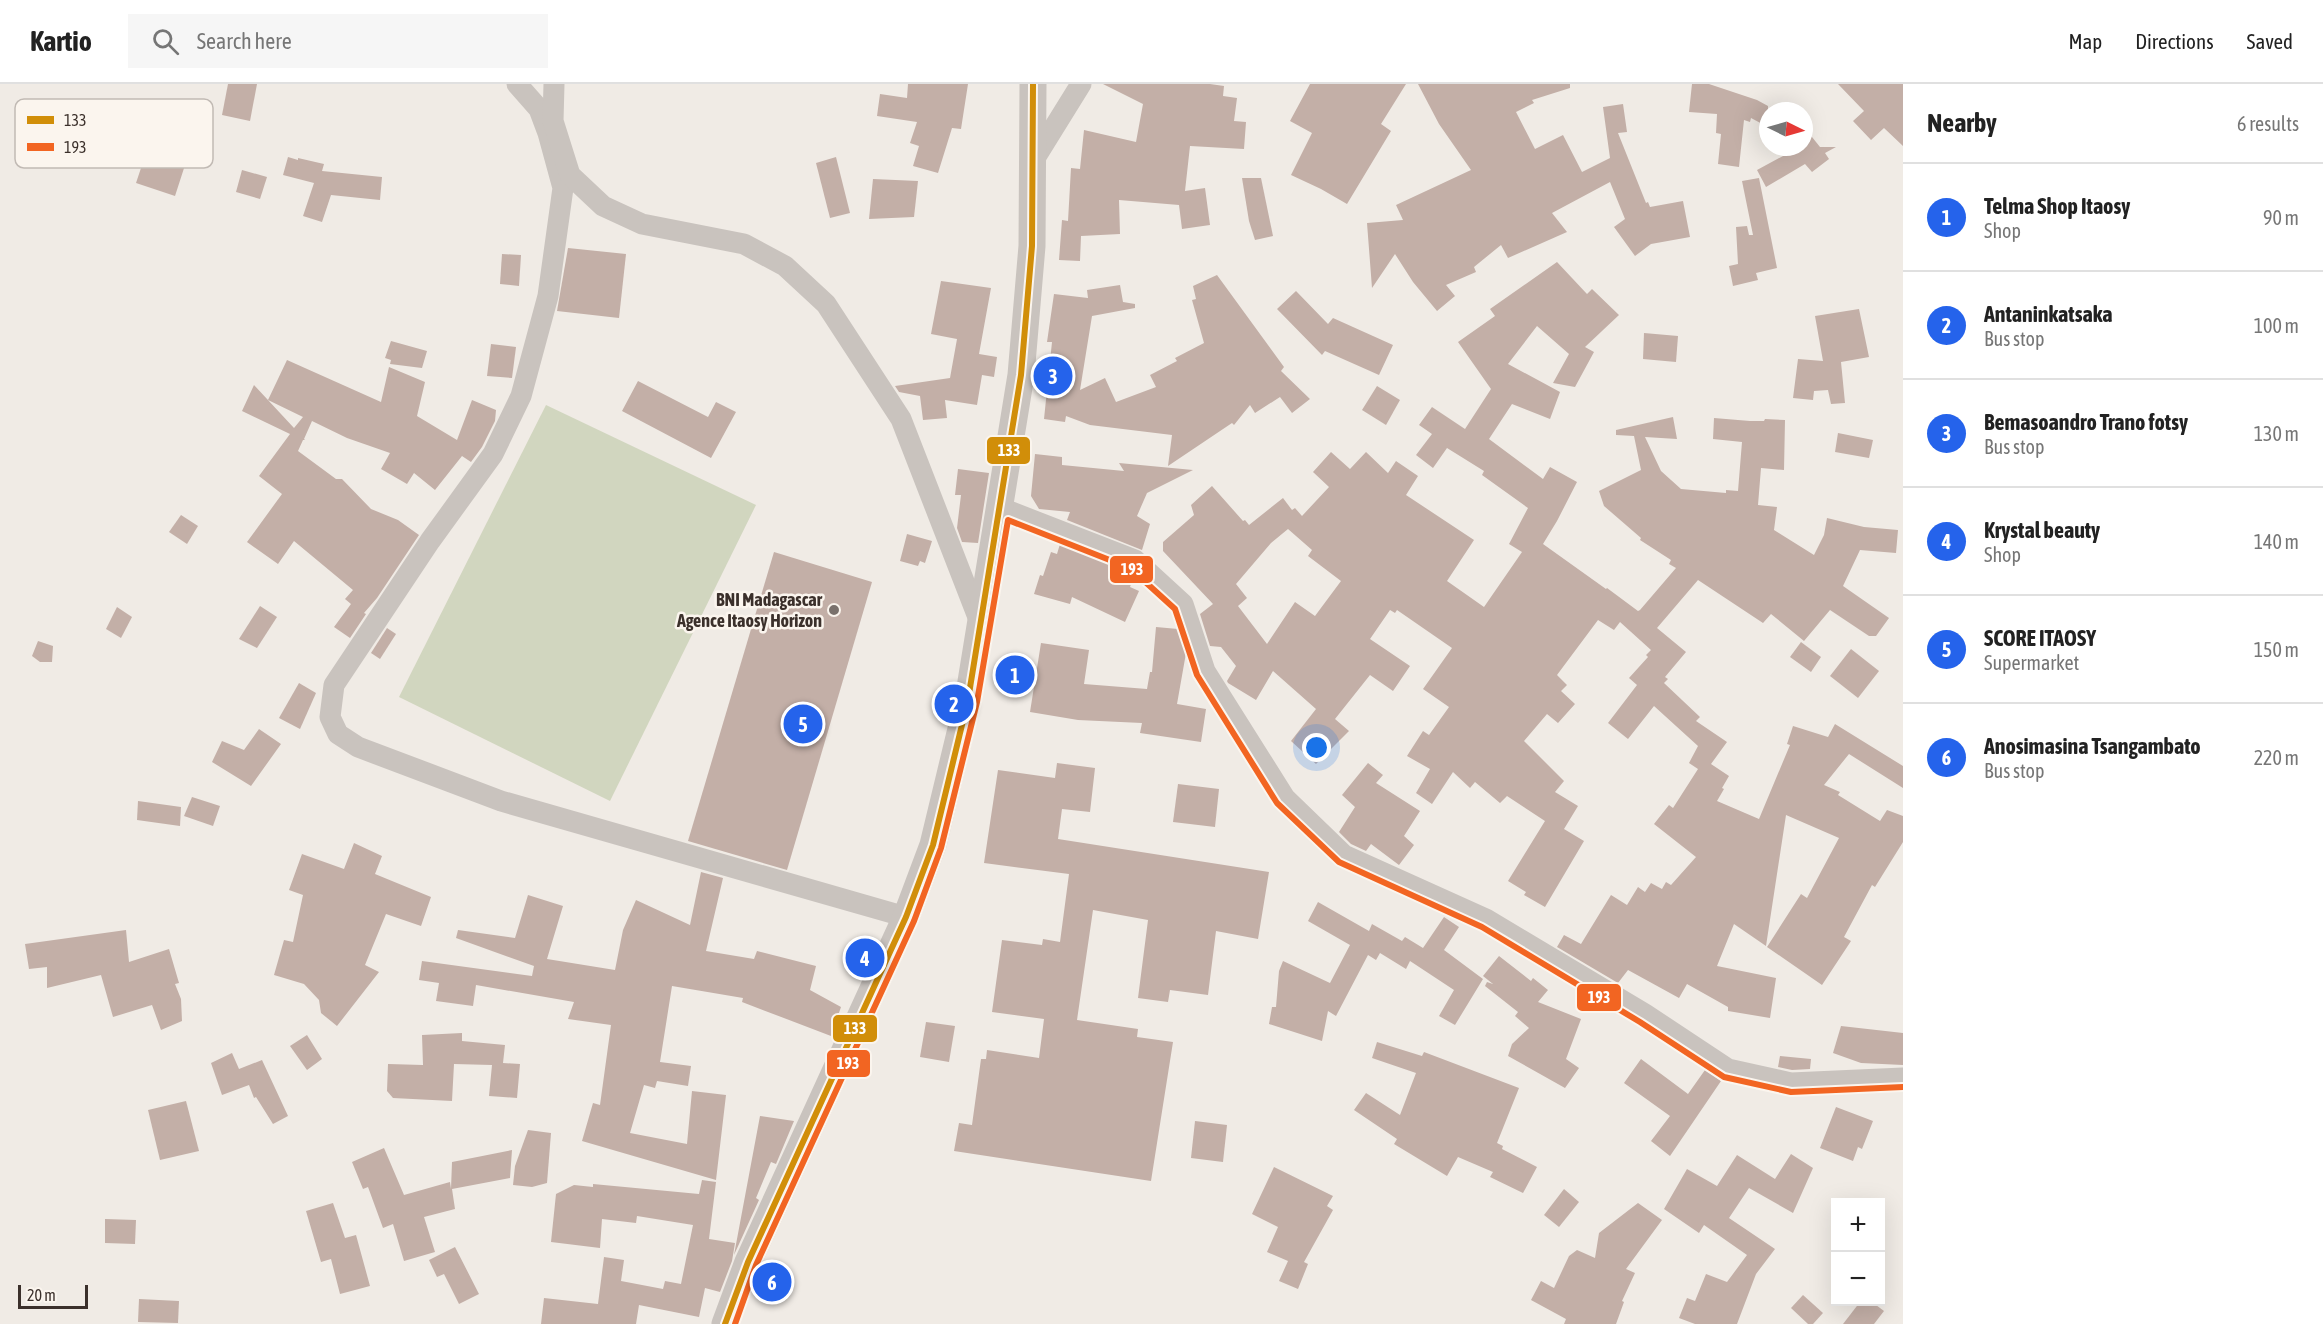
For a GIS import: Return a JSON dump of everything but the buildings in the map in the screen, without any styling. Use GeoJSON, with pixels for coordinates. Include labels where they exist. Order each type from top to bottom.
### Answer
{"type":"FeatureCollection","features":[{"type":"Feature","properties":{"kind":"street"},"geometry":{"type":"LineString","coordinates":[[517,84],[539,109],[563,188],[548,296],[521,396],[493,454],[430,541],[334,685],[330,717],[338,734],[358,747],[501,801],[906,917]]}},
{"type":"Feature","properties":{"kind":"street"},"geometry":{"type":"LineString","coordinates":[[554,84],[553,122],[570,175],[603,206],[642,224],[744,244],[785,266],[826,304],[901,419],[982,626]]}},
{"type":"Feature","properties":{"kind":"street"},"geometry":{"type":"LineString","coordinates":[[725,1324],[748,1262],[906,917],[933,844],[968,700],[982,626],[1021,375],[1032,246],[1033,84]]}},
{"type":"Feature","properties":{"kind":"street"},"geometry":{"type":"LineString","coordinates":[[1032,163],[1081,84]]}},
{"type":"Feature","properties":{"kind":"street"},"geometry":{"type":"LineString","coordinates":[[1001,508],[1135,560],[1183,604],[1205,670],[1285,798],[1344,855],[1486,920],[1645,1014],[1728,1069],[1791,1083],[1903,1077]]}},
{"type":"Feature","properties":{"kind":"green space"},"geometry":{"type":"Polygon","coordinates":[[[546,405],[756,505],[610,801],[399,697],[546,405]]]}},
{"type":"Feature","properties":{"kind":"transit line","name":"133"},"geometry":{"type":"LineString","coordinates":[[725,1324],[748,1262],[906,917],[933,845],[968,700],[1021,375],[1032,246],[1033,84]]}},
{"type":"Feature","properties":{"kind":"transit line","name":"193"},"geometry":{"type":"LineString","coordinates":[[735,1324],[756,1265],[914,921],[941,848],[977,702],[1008,520],[1130,568],[1175,609],[1197,675],[1277,803],[1339,862],[1482,927],[1640,1022],[1724,1077],[1791,1092],[1903,1087]]}},
{"type":"Feature","properties":{"kind":"place","name":"Bemasoandro Trano fotsy"},"geometry":{"type":"Point","coordinates":[1053,376]}},
{"type":"Feature","properties":{"kind":"place","name":"BNI Madagascar Agence Itaosy Horizon"},"geometry":{"type":"Point","coordinates":[834,610]}},
{"type":"Feature","properties":{"kind":"place","name":"Telma Shop Itaosy"},"geometry":{"type":"Point","coordinates":[1015,675]}},
{"type":"Feature","properties":{"kind":"place","name":"Antaninkatsaka"},"geometry":{"type":"Point","coordinates":[954,704]}},
{"type":"Feature","properties":{"kind":"place","name":"SCORE ITAOSY"},"geometry":{"type":"Point","coordinates":[803,724]}},
{"type":"Feature","properties":{"kind":"place","name":"Krystal beauty"},"geometry":{"type":"Point","coordinates":[865,958]}},
{"type":"Feature","properties":{"kind":"place","name":"Anosimasina Tsangambato"},"geometry":{"type":"Point","coordinates":[772,1282]}}]}
